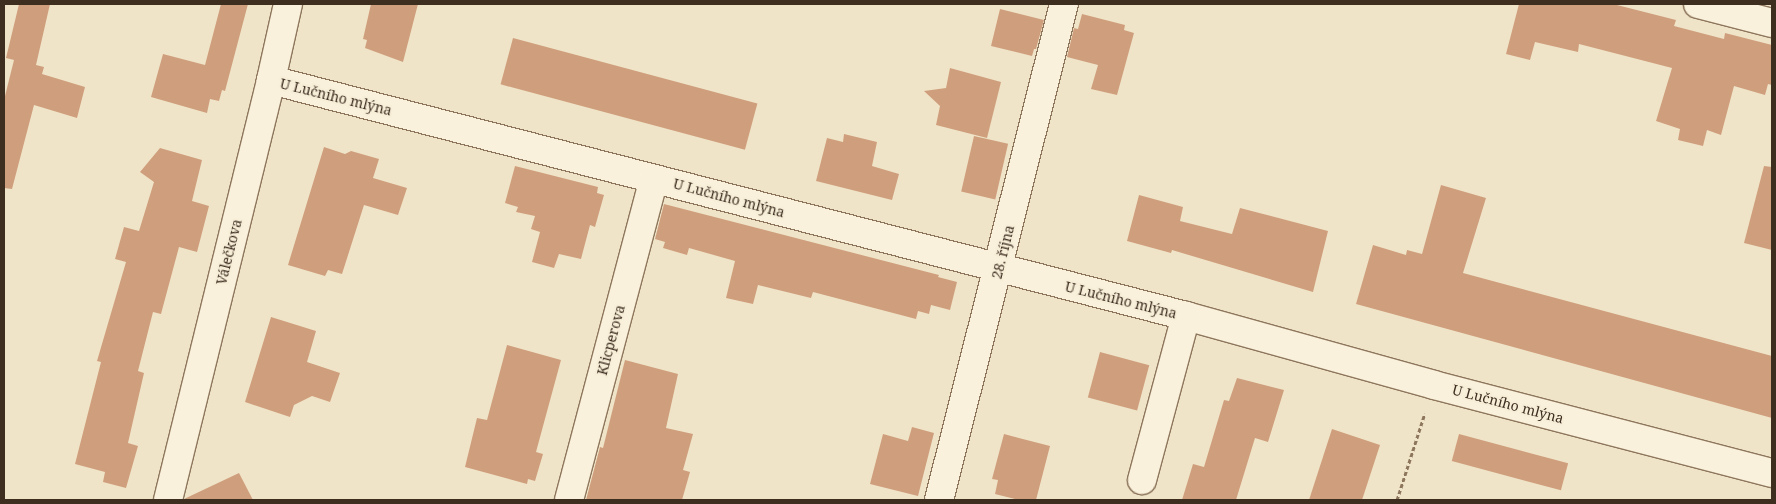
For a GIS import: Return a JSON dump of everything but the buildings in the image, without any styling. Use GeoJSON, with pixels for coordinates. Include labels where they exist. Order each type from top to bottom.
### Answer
{"type":"FeatureCollection","features":[{"type":"Feature","properties":{"kind":"street","name":"Válečkova"},"geometry":{"type":"LineString","coordinates":[[168,500],[288,4]]}},
{"type":"Feature","properties":{"kind":"street","name":"28. října"},"geometry":{"type":"LineString","coordinates":[[939,500],[999,269],[1064,4]]}},
{"type":"Feature","properties":{"kind":"street"},"geometry":{"type":"LineString","coordinates":[[1698,4],[1772,23]]}},
{"type":"Feature","properties":{"kind":"street","name":"U Lučního mlýna"},"geometry":{"type":"LineString","coordinates":[[271,80],[1186,316],[1434,385],[1772,473]]}},
{"type":"Feature","properties":{"kind":"street","name":"Klicperova"},"geometry":{"type":"LineString","coordinates":[[569,500],[654,179]]}},
{"type":"Feature","properties":{"kind":"street","name":"U Lučního mlýna"},"geometry":{"type":"LineString","coordinates":[[1142,480],[1186,316]]}},
{"type":"Feature","properties":{"kind":"path"},"geometry":{"type":"LineString","coordinates":[[1397,500],[1434,385]]}}]}
